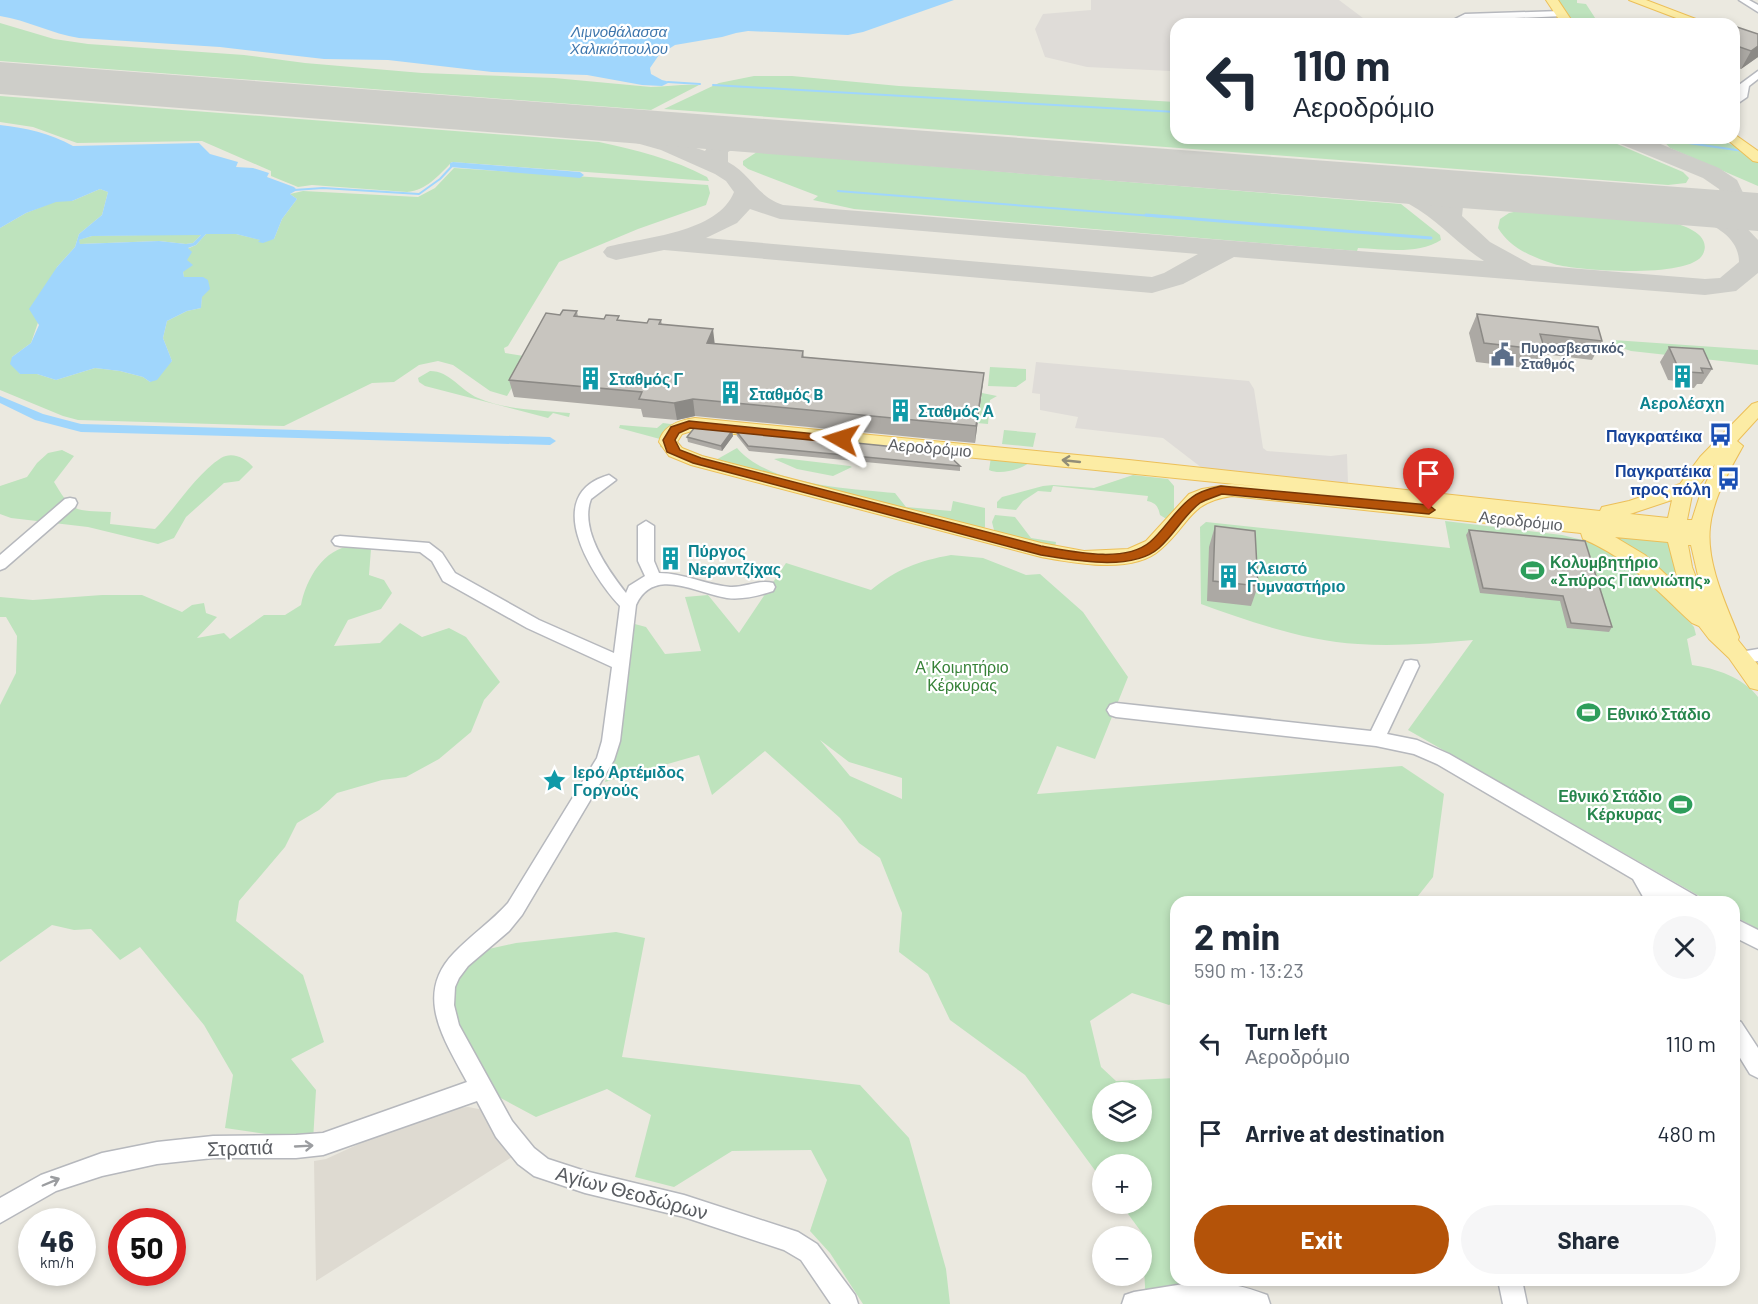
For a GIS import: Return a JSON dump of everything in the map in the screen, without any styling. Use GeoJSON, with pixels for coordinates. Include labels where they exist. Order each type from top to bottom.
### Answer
{"type":"FeatureCollection","features":[{"type":"Feature","properties":{"kind":"main road"},"geometry":{"type":"LineString","coordinates":[[1552,0],[1563,18]]}},
{"type":"Feature","properties":{"kind":"main road"},"geometry":{"type":"LineString","coordinates":[[1621,0],[1672,18]]}},
{"type":"Feature","properties":{"kind":"main road"},"geometry":{"type":"LineString","coordinates":[[1635,0],[1686,18]]}},
{"type":"Feature","properties":{"kind":"main road"},"geometry":{"type":"LineString","coordinates":[[1740,143],[1758,158]]}},
{"type":"Feature","properties":{"kind":"main road"},"geometry":{"type":"LineString","coordinates":[[1716,633],[1690,586],[1676,531],[1679,506],[1687,488],[1724,443],[1758,408]]}},
{"type":"Feature","properties":{"kind":"main road","name":"Αεροδρόμιο"},"geometry":{"type":"LineString","coordinates":[[1676,531],[1555,523],[1370,498],[1164,471],[695,424],[685,425],[675,430],[669,440],[671,449],[698,460],[1068,556],[1110,559],[1143,552],[1154,546],[1196,499],[1221,490],[1370,498],[1581,515],[1676,531]]}},
{"type":"Feature","properties":{"kind":"main road"},"geometry":{"type":"LineString","coordinates":[[1744,424],[1711,489],[1700,533],[1712,590],[1758,682]]}},
{"type":"Feature","properties":{"kind":"main road"},"geometry":{"type":"LineString","coordinates":[[1164,471],[1179,482],[1177,519]]}},
{"type":"Feature","properties":{"kind":"main road"},"geometry":{"type":"LineString","coordinates":[[1581,515],[1622,509],[1687,488]]}},
{"type":"Feature","properties":{"kind":"main road"},"geometry":{"type":"LineString","coordinates":[[1555,523],[1601,538],[1634,556],[1650,568],[1716,633],[1745,655]]}},
{"type":"Feature","properties":{"kind":"main road"},"geometry":{"type":"LineString","coordinates":[[1676,531],[1700,533]]}},
{"type":"Feature","properties":{"kind":"street"},"geometry":{"type":"LineString","coordinates":[[1743,0],[1758,9]]}},
{"type":"Feature","properties":{"kind":"street"},"geometry":{"type":"LineString","coordinates":[[1462,18],[1514,18]]}},
{"type":"Feature","properties":{"kind":"street"},"geometry":{"type":"LineString","coordinates":[[1740,98],[1744,85],[1758,74]]}},
{"type":"Feature","properties":{"kind":"street"},"geometry":{"type":"LineString","coordinates":[[609,480],[592,489],[582,503],[581,512],[586,540],[619,596],[628,605],[635,589],[654,579],[668,578],[726,592],[767,587]]}},
{"type":"Feature","properties":{"kind":"street"},"geometry":{"type":"LineString","coordinates":[[0,564],[70,503]]}},
{"type":"Feature","properties":{"kind":"street"},"geometry":{"type":"LineString","coordinates":[[646,526],[646,561],[654,579]]}},
{"type":"Feature","properties":{"kind":"street"},"geometry":{"type":"LineString","coordinates":[[340,541],[424,547],[437,557],[448,577],[533,624],[620,663]]}},
{"type":"Feature","properties":{"kind":"street","name":"Αγίων Θεοδώρων"},"geometry":{"type":"LineString","coordinates":[[628,605],[611,741],[605,760],[515,909],[504,924],[452,969],[444,982],[443,1011],[448,1028],[515,1145],[542,1168],[585,1182],[684,1206],[790,1240],[809,1252],[846,1304]]}},
{"type":"Feature","properties":{"kind":"street"},"geometry":{"type":"LineString","coordinates":[[1376,739],[1411,666]]}},
{"type":"Feature","properties":{"kind":"street"},"geometry":{"type":"LineString","coordinates":[[1116,710],[1376,739],[1417,747],[1443,759],[1679,896]]}},
{"type":"Feature","properties":{"kind":"street"},"geometry":{"type":"LineString","coordinates":[[1640,873],[1653,896]]}},
{"type":"Feature","properties":{"kind":"street"},"geometry":{"type":"LineString","coordinates":[[1740,930],[1758,940]]}},
{"type":"Feature","properties":{"kind":"street"},"geometry":{"type":"LineString","coordinates":[[1740,1038],[1758,1067]]}},
{"type":"Feature","properties":{"kind":"street","name":"Στρατιά"},"geometry":{"type":"LineString","coordinates":[[0,1210],[31,1191],[83,1169],[110,1161],[213,1147],[323,1144],[482,1088]]}},
{"type":"Feature","properties":{"kind":"street"},"geometry":{"type":"LineString","coordinates":[[1511,1286],[1515,1304]]}},
{"type":"Feature","properties":{"kind":"street"},"geometry":{"type":"LineString","coordinates":[[1134,1304],[1214,1292],[1233,1295],[1258,1304]]}},
{"type":"Feature","properties":{"kind":"shaded area"},"geometry":{"type":"Polygon","coordinates":[[[1091,0],[1339,0],[1363,18],[1170,18],[1170,71],[1087,67],[1045,57],[1035,29],[1043,14],[1091,10],[1091,0]]]}},
{"type":"Feature","properties":{"kind":"shaded area"},"geometry":{"type":"Polygon","coordinates":[[[1036,362],[1249,381],[1254,389],[1263,448],[1267,451],[1331,456],[1347,454],[1348,483],[1202,468],[1163,438],[1075,428],[1078,417],[1040,410],[1040,394],[1032,393],[1036,362]]]}},
{"type":"Feature","properties":{"kind":"shaded area"},"geometry":{"type":"Polygon","coordinates":[[[468,1107],[484,1110],[515,1155],[316,1281],[314,1161],[326,1159],[394,1128],[457,1108],[468,1107]]]}},
{"type":"Feature","properties":{"kind":"green space"},"geometry":{"type":"Polygon","coordinates":[[[1558,0],[1577,0],[1577,3],[1586,4],[1595,18],[1571,18],[1558,0]]]}},
{"type":"Feature","properties":{"kind":"green space"},"geometry":{"type":"Polygon","coordinates":[[[0,23],[54,39],[88,44],[244,55],[305,63],[422,73],[554,78],[651,87],[699,85],[651,110],[0,61],[0,23]]]}},
{"type":"Feature","properties":{"kind":"green space"},"geometry":{"type":"Polygon","coordinates":[[[754,76],[792,76],[899,86],[1170,102],[1170,144],[1617,144],[1683,172],[1689,178],[1686,183],[1668,185],[664,109],[719,83],[754,76]]]}},
{"type":"Feature","properties":{"kind":"green space"},"geometry":{"type":"Polygon","coordinates":[[[0,96],[599,142],[668,160],[707,177],[709,181],[452,162],[437,177],[414,191],[312,185],[298,187],[271,176],[271,171],[202,141],[77,143],[33,127],[0,122],[0,96]]]}},
{"type":"Feature","properties":{"kind":"green space"},"geometry":{"type":"Polygon","coordinates":[[[1666,144],[1728,144],[1734,146],[1758,161],[1758,186],[1670,148],[1666,144]]]}},
{"type":"Feature","properties":{"kind":"green space"},"geometry":{"type":"Polygon","coordinates":[[[757,152],[1401,204],[1440,235],[1441,240],[1422,248],[1390,250],[1358,248],[1357,251],[854,209],[813,200],[818,196],[748,169],[743,165],[743,161],[757,152]]]}},
{"type":"Feature","properties":{"kind":"green space"},"geometry":{"type":"Polygon","coordinates":[[[454,168],[708,185],[710,193],[706,205],[638,229],[559,262],[508,346],[504,348],[505,353],[530,357],[507,396],[490,391],[453,365],[438,361],[419,365],[394,382],[372,383],[284,426],[78,420],[0,390],[0,228],[26,213],[56,201],[72,201],[100,189],[108,192],[102,215],[79,234],[75,247],[57,267],[31,343],[12,357],[20,374],[37,374],[56,380],[95,368],[120,371],[143,377],[150,382],[172,361],[163,338],[167,321],[187,311],[201,308],[203,277],[184,277],[183,271],[187,249],[196,245],[206,234],[236,234],[261,240],[274,239],[282,219],[297,199],[290,194],[303,191],[418,197],[435,188],[454,168]]]}},
{"type":"Feature","properties":{"kind":"green space"},"geometry":{"type":"Polygon","coordinates":[[[1523,210],[1670,222],[1693,230],[1703,240],[1705,247],[1703,254],[1694,262],[1678,267],[1609,271],[1567,267],[1530,255],[1503,235],[1498,228],[1500,219],[1509,213],[1523,210]]]}},
{"type":"Feature","properties":{"kind":"green space"},"geometry":{"type":"Polygon","coordinates":[[[202,234],[193,243],[186,244],[159,241],[80,244],[78,240],[92,236],[202,234]]]}},
{"type":"Feature","properties":{"kind":"green space"},"geometry":{"type":"Polygon","coordinates":[[[1613,340],[1758,350],[1758,365],[1631,351],[1616,346],[1613,340]]]}},
{"type":"Feature","properties":{"kind":"green space"},"geometry":{"type":"Polygon","coordinates":[[[990,367],[1026,369],[1026,380],[1016,387],[988,386],[990,367]]]}},
{"type":"Feature","properties":{"kind":"green space"},"geometry":{"type":"Polygon","coordinates":[[[430,371],[449,377],[472,395],[489,402],[523,409],[570,413],[569,417],[553,413],[548,418],[425,386],[419,382],[418,378],[430,371]]]}},
{"type":"Feature","properties":{"kind":"green space"},"geometry":{"type":"Polygon","coordinates":[[[982,393],[997,396],[990,400],[988,424],[977,423],[982,393]]]}},
{"type":"Feature","properties":{"kind":"green space"},"geometry":{"type":"Polygon","coordinates":[[[663,423],[678,425],[664,448],[660,447],[660,439],[619,428],[620,425],[657,428],[663,423]]]}},
{"type":"Feature","properties":{"kind":"green space"},"geometry":{"type":"Polygon","coordinates":[[[1004,430],[1036,433],[1033,447],[1002,444],[1004,430]]]}},
{"type":"Feature","properties":{"kind":"green space"},"geometry":{"type":"Polygon","coordinates":[[[737,448],[768,470],[833,487],[895,493],[906,507],[951,511],[953,501],[985,508],[985,527],[982,531],[714,461],[737,448]]]}},
{"type":"Feature","properties":{"kind":"green space"},"geometry":{"type":"Polygon","coordinates":[[[62,450],[74,456],[54,482],[71,505],[82,510],[111,512],[110,524],[155,529],[203,473],[221,458],[230,455],[239,456],[253,467],[239,481],[224,483],[186,517],[174,538],[158,544],[88,527],[11,518],[0,514],[0,486],[27,477],[48,453],[62,450]]]}},
{"type":"Feature","properties":{"kind":"green space"},"geometry":{"type":"Polygon","coordinates":[[[991,457],[1029,463],[1020,468],[998,472],[989,470],[991,457]]]}},
{"type":"Feature","properties":{"kind":"green space"},"geometry":{"type":"Polygon","coordinates":[[[782,458],[852,467],[833,476],[797,469],[774,459],[782,458]]]}},
{"type":"Feature","properties":{"kind":"green space"},"geometry":{"type":"Polygon","coordinates":[[[1133,475],[1168,479],[1174,486],[1174,516],[1151,544],[1127,556],[1104,556],[1054,550],[995,534],[992,522],[995,515],[1015,517],[1031,538],[1056,542],[1055,548],[1102,554],[1126,553],[1136,550],[1152,539],[1168,520],[1160,515],[1155,504],[1147,501],[1148,496],[1053,486],[1051,492],[1038,491],[1023,501],[1016,510],[997,508],[997,502],[1002,497],[1043,486],[1053,485],[1094,488],[1133,475]]]}},
{"type":"Feature","properties":{"kind":"green space","name":"Εθνικό Στάδιο"},"geometry":{"type":"Polygon","coordinates":[[[1445,521],[1562,535],[1599,544],[1648,576],[1694,627],[1696,635],[1687,639],[1692,665],[1737,679],[1758,697],[1758,929],[1740,919],[1740,896],[1699,896],[1408,730],[1473,640],[1401,645],[1338,642],[1278,630],[1201,604],[1200,527],[1206,522],[1450,548],[1445,521]]]}},
{"type":"Feature","properties":{"kind":"green space"},"geometry":{"type":"Polygon","coordinates":[[[1600,531],[1669,540],[1685,596],[1600,531]]]}},
{"type":"Feature","properties":{"kind":"green space"},"geometry":{"type":"Polygon","coordinates":[[[352,546],[371,549],[369,575],[384,580],[392,593],[381,609],[348,620],[334,646],[380,643],[400,623],[422,637],[449,628],[466,637],[500,682],[484,700],[471,732],[439,759],[406,777],[382,780],[337,793],[319,810],[297,823],[285,847],[239,901],[236,921],[303,975],[324,1042],[291,1059],[316,1090],[313,1141],[225,1128],[233,1075],[204,1025],[140,947],[120,960],[91,929],[74,930],[52,925],[0,962],[0,705],[16,673],[17,636],[6,617],[0,617],[0,597],[33,600],[102,595],[142,595],[182,612],[192,605],[204,603],[206,613],[217,617],[197,638],[224,633],[230,639],[264,615],[285,615],[301,605],[307,585],[318,566],[333,552],[352,546]]]}},
{"type":"Feature","properties":{"kind":"green space","name":"Α' Κοιμητήριο Κέρκυρας"},"geometry":{"type":"Polygon","coordinates":[[[951,555],[983,558],[1026,575],[1040,574],[1083,612],[1128,677],[1095,759],[1057,746],[1037,794],[1402,766],[1444,794],[1433,877],[1418,896],[1170,896],[1170,1004],[1132,993],[1090,1021],[1101,1067],[1116,1081],[1170,1078],[1170,1286],[1226,1286],[1227,1303],[1146,1304],[1145,1286],[1152,1286],[1152,1226],[1137,1226],[1128,1214],[1152,1214],[1152,1154],[1092,1154],[1092,1166],[1025,1075],[950,1020],[928,974],[899,952],[902,913],[880,858],[859,843],[840,818],[765,751],[712,795],[699,755],[605,782],[618,741],[631,623],[646,627],[665,654],[701,651],[685,597],[708,595],[739,633],[786,563],[871,590],[899,571],[918,563],[951,555]],[[820,740],[850,776],[902,799],[902,778],[849,762],[820,740]]]}},
{"type":"Feature","properties":{"kind":"green space"},"geometry":{"type":"Polygon","coordinates":[[[616,932],[645,938],[622,1057],[860,1085],[909,1138],[946,1269],[950,1304],[863,1304],[830,1253],[810,1231],[827,1180],[811,1150],[732,1151],[674,1187],[635,1177],[651,1115],[607,1089],[536,1117],[482,1088],[448,1028],[452,969],[466,954],[516,943],[616,932]]]}},
{"type":"Feature","properties":{"kind":"water","name":"Λιμνοθάλασσα Χαλικιόπουλου"},"geometry":{"type":"Polygon","coordinates":[[[0,0],[954,0],[863,32],[848,35],[748,31],[675,45],[659,55],[650,68],[651,74],[670,82],[662,86],[642,85],[587,75],[492,72],[388,60],[324,59],[220,47],[79,38],[0,16],[0,0]]]}},
{"type":"Feature","properties":{"kind":"water"},"geometry":{"type":"Polygon","coordinates":[[[0,125],[38,132],[73,146],[199,143],[210,154],[238,162],[236,167],[253,168],[269,173],[267,177],[297,190],[290,194],[297,199],[282,219],[274,239],[263,243],[258,242],[260,240],[236,234],[206,234],[196,245],[188,248],[192,252],[187,260],[193,265],[183,272],[184,277],[203,277],[208,280],[210,289],[202,297],[201,308],[187,311],[167,321],[163,338],[172,361],[157,380],[150,382],[143,377],[120,371],[95,368],[56,380],[37,374],[20,374],[10,364],[12,357],[31,343],[39,325],[29,309],[57,267],[75,247],[79,234],[102,215],[108,192],[100,189],[72,201],[56,202],[26,213],[0,228],[0,125]],[[201,235],[92,236],[79,240],[80,244],[159,241],[193,243],[201,235]]]}},
{"type":"Feature","properties":{"kind":"building"},"geometry":{"type":"Polygon","coordinates":[[[1740,28],[1758,34],[1758,46],[1751,51],[1740,47],[1740,28]]]}},
{"type":"Feature","properties":{"kind":"building"},"geometry":{"type":"Polygon","coordinates":[[[563,310],[577,311],[574,316],[604,319],[606,315],[619,316],[617,320],[647,323],[649,319],[661,320],[659,324],[713,329],[707,343],[803,351],[802,357],[984,373],[976,426],[693,399],[674,403],[639,399],[642,392],[509,380],[546,313],[560,315],[563,310]]]}},
{"type":"Feature","properties":{"kind":"building"},"geometry":{"type":"Polygon","coordinates":[[[1477,314],[1598,327],[1602,341],[1540,334],[1545,350],[1484,343],[1477,314]]]}},
{"type":"Feature","properties":{"kind":"building"},"geometry":{"type":"Polygon","coordinates":[[[1669,347],[1703,349],[1712,369],[1701,368],[1703,373],[1688,372],[1686,366],[1677,365],[1669,347]]]}},
{"type":"Feature","properties":{"kind":"building"},"geometry":{"type":"Polygon","coordinates":[[[695,427],[732,431],[721,446],[687,437],[695,427]]]}},
{"type":"Feature","properties":{"kind":"building"},"geometry":{"type":"Polygon","coordinates":[[[736,431],[945,452],[960,466],[748,446],[736,431]]]}},
{"type":"Feature","properties":{"kind":"building"},"geometry":{"type":"Polygon","coordinates":[[[1215,526],[1255,531],[1258,586],[1213,581],[1215,526]]]}},
{"type":"Feature","properties":{"kind":"building","name":"Κολυμβητήριο «Σπύρος Γιαννιώτης»"},"geometry":{"type":"Polygon","coordinates":[[[1469,530],[1585,541],[1612,627],[1571,623],[1563,596],[1483,588],[1469,530]]]}},
{"type":"Feature","properties":{"kind":"waterway"},"geometry":{"type":"LineString","coordinates":[[668,82],[700,84]]}},
{"type":"Feature","properties":{"kind":"waterway"},"geometry":{"type":"LineString","coordinates":[[713,85],[1170,112]]}},
{"type":"Feature","properties":{"kind":"waterway"},"geometry":{"type":"LineString","coordinates":[[1695,144],[1743,151]]}},
{"type":"Feature","properties":{"kind":"waterway"},"geometry":{"type":"LineString","coordinates":[[294,190],[323,188],[419,194],[440,179],[453,165]]}},
{"type":"Feature","properties":{"kind":"waterway"},"geometry":{"type":"LineString","coordinates":[[453,165],[580,175]]}},
{"type":"Feature","properties":{"kind":"waterway"},"geometry":{"type":"LineString","coordinates":[[838,191],[1165,217]]}},
{"type":"Feature","properties":{"kind":"waterway"},"geometry":{"type":"LineString","coordinates":[[1146,215],[1431,238]]}},
{"type":"Feature","properties":{"kind":"waterway"},"geometry":{"type":"LineString","coordinates":[[0,399],[39,417],[81,428],[550,441]]}},
{"type":"Feature","properties":{"kind":"taxiway"},"geometry":{"type":"LineString","coordinates":[[559,121],[597,126],[651,139],[717,165]]}},
{"type":"Feature","properties":{"kind":"taxiway"},"geometry":{"type":"LineString","coordinates":[[717,165],[715,156],[718,148],[726,143],[748,138],[779,137]]}},
{"type":"Feature","properties":{"kind":"taxiway"},"geometry":{"type":"LineString","coordinates":[[1640,144],[1715,175],[1731,188],[1733,197],[1724,204],[1707,207],[1690,206]]}},
{"type":"Feature","properties":{"kind":"taxiway"},"geometry":{"type":"LineString","coordinates":[[717,165],[739,181],[746,192]]}},
{"type":"Feature","properties":{"kind":"taxiway"},"geometry":{"type":"LineString","coordinates":[[1375,183],[1422,200],[1461,232]]}},
{"type":"Feature","properties":{"kind":"taxiway"},"geometry":{"type":"LineString","coordinates":[[679,239],[728,218],[742,202],[746,192]]}},
{"type":"Feature","properties":{"kind":"taxiway"},"geometry":{"type":"LineString","coordinates":[[746,192],[760,205],[780,212],[1705,287],[1727,285],[1752,265]]}},
{"type":"Feature","properties":{"kind":"taxiway"},"geometry":{"type":"LineString","coordinates":[[1495,192],[1471,193],[1451,203],[1449,216],[1462,232],[1481,248],[1502,261],[1522,269]]}},
{"type":"Feature","properties":{"kind":"taxiway"},"geometry":{"type":"LineString","coordinates":[[1689,208],[1721,220],[1741,235],[1752,254],[1752,265]]}},
{"type":"Feature","properties":{"kind":"taxiway"},"geometry":{"type":"LineString","coordinates":[[679,239],[689,237]]}},
{"type":"Feature","properties":{"kind":"taxiway"},"geometry":{"type":"LineString","coordinates":[[664,242],[679,239]]}},
{"type":"Feature","properties":{"kind":"taxiway"},"geometry":{"type":"LineString","coordinates":[[616,252],[664,242]]}},
{"type":"Feature","properties":{"kind":"taxiway"},"geometry":{"type":"LineString","coordinates":[[664,242],[1152,285],[1163,283],[1212,256],[1233,249]]}},
{"type":"Feature","properties":{"kind":"taxiway"},"geometry":{"type":"LineString","coordinates":[[1752,265],[1758,260]]}},
{"type":"Feature","properties":{"kind":"runway"},"geometry":{"type":"LineString","coordinates":[[0,78],[1758,212]]}},
{"type":"Feature","properties":{"kind":"place","name":"Πυροσβεστικός Σταθμός"},"geometry":{"type":"Point","coordinates":[1503,355]}},
{"type":"Feature","properties":{"kind":"place","name":"Αερολέσχη"},"geometry":{"type":"Point","coordinates":[1682,377]}},
{"type":"Feature","properties":{"kind":"place","name":"Σταθμός Γ"},"geometry":{"type":"Point","coordinates":[591,378]}},
{"type":"Feature","properties":{"kind":"place","name":"Σταθμός B"},"geometry":{"type":"Point","coordinates":[731,393]}},
{"type":"Feature","properties":{"kind":"place","name":"Σταθμός Α"},"geometry":{"type":"Point","coordinates":[900,410]}},
{"type":"Feature","properties":{"kind":"place","name":"Παγκρατέικα"},"geometry":{"type":"Point","coordinates":[1720,435]}},
{"type":"Feature","properties":{"kind":"place","name":"Παγκρατέικα προς πόλη"},"geometry":{"type":"Point","coordinates":[1729,479]}},
{"type":"Feature","properties":{"kind":"place","name":"Πύργος Νεραντζίχας"},"geometry":{"type":"Point","coordinates":[670,559]}},
{"type":"Feature","properties":{"kind":"place","name":"Κολυμβητήριο «Σπύρος Γιαννιώτης»"},"geometry":{"type":"Point","coordinates":[1532,570]}},
{"type":"Feature","properties":{"kind":"place","name":"Κλειστό Γυμναστήριο"},"geometry":{"type":"Point","coordinates":[1229,576]}},
{"type":"Feature","properties":{"kind":"place","name":"Εθνικό Στάδιο"},"geometry":{"type":"Point","coordinates":[1589,713]}},
{"type":"Feature","properties":{"kind":"place","name":"Ιερό Αρτέμιδος Γοργούς"},"geometry":{"type":"Point","coordinates":[555,780]}},
{"type":"Feature","properties":{"kind":"place","name":"Εθνικό Στάδιο Κέρκυρας"},"geometry":{"type":"Point","coordinates":[1680,804]}},
{"type":"Feature","properties":{"kind":"route"},"geometry":{"type":"LineString","coordinates":[[841,439],[689,424],[675,430],[671,435],[669,445],[676,452],[698,460],[800,488],[1041,550],[1084,558],[1110,559],[1143,552],[1154,546],[1196,499],[1221,490],[1232,489],[1429,510]]}}]}
